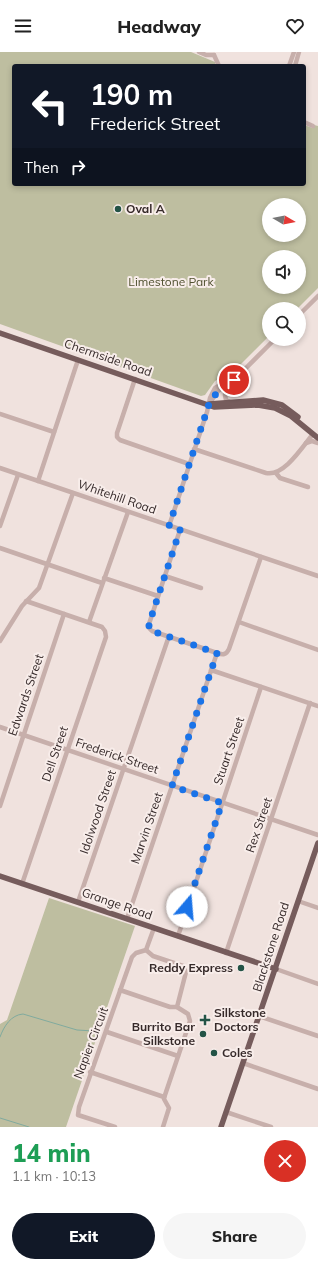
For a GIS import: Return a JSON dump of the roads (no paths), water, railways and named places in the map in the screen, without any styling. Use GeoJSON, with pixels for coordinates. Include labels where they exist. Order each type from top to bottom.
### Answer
{"type":"FeatureCollection","features":[{"type":"Feature","properties":{"kind":"main road","name":"Chermside Road"},"geometry":{"type":"LineString","coordinates":[[0,333],[220,408],[258,405],[272,407],[288,414],[308,428]]}},
{"type":"Feature","properties":{"kind":"main road","name":"Chermside Road"},"geometry":{"type":"LineString","coordinates":[[209,404],[257,400],[274,403],[294,413],[316,436]]}},
{"type":"Feature","properties":{"kind":"main road","name":"Blackstone Road"},"geometry":{"type":"LineString","coordinates":[[221,1127],[318,843]]}},
{"type":"Feature","properties":{"kind":"main road","name":"Grange Road"},"geometry":{"type":"LineString","coordinates":[[0,876],[276,969]]}},
{"type":"Feature","properties":{"kind":"street"},"geometry":{"type":"LineString","coordinates":[[199,52],[206,55],[215,54],[218,64]]}},
{"type":"Feature","properties":{"kind":"street"},"geometry":{"type":"LineString","coordinates":[[290,64],[294,52]]}},
{"type":"Feature","properties":{"kind":"street"},"geometry":{"type":"LineString","coordinates":[[296,64],[300,52]]}},
{"type":"Feature","properties":{"kind":"street"},"geometry":{"type":"LineString","coordinates":[[306,123],[313,126]]}},
{"type":"Feature","properties":{"kind":"street"},"geometry":{"type":"LineString","coordinates":[[306,308],[318,296]]}},
{"type":"Feature","properties":{"kind":"street"},"geometry":{"type":"LineString","coordinates":[[209,404],[218,391],[234,380],[268,346]]}},
{"type":"Feature","properties":{"kind":"street"},"geometry":{"type":"LineString","coordinates":[[38,481],[78,360]]}},
{"type":"Feature","properties":{"kind":"street"},"geometry":{"type":"LineString","coordinates":[[169,526],[209,404],[210,396],[216,387],[242,372]]}},
{"type":"Feature","properties":{"kind":"street"},"geometry":{"type":"LineString","coordinates":[[135,379],[117,432],[117,437],[120,440],[190,464]]}},
{"type":"Feature","properties":{"kind":"street"},"geometry":{"type":"LineString","coordinates":[[230,402],[226,400],[225,394],[234,380]]}},
{"type":"Feature","properties":{"kind":"street"},"geometry":{"type":"LineString","coordinates":[[0,414],[54,432]]}},
{"type":"Feature","properties":{"kind":"street"},"geometry":{"type":"LineString","coordinates":[[194,449],[267,474],[276,473],[291,461],[306,444],[316,436]]}},
{"type":"Feature","properties":{"kind":"street"},"geometry":{"type":"LineString","coordinates":[[306,444],[312,441],[318,443]]}},
{"type":"Feature","properties":{"kind":"street","name":"Whitehill Road"},"geometry":{"type":"LineString","coordinates":[[0,468],[318,576]]}},
{"type":"Feature","properties":{"kind":"street"},"geometry":{"type":"LineString","coordinates":[[276,473],[280,478],[308,487]]}},
{"type":"Feature","properties":{"kind":"street"},"geometry":{"type":"LineString","coordinates":[[0,526],[18,475]]}},
{"type":"Feature","properties":{"kind":"street"},"geometry":{"type":"LineString","coordinates":[[0,642],[13,619],[38,588],[73,493]]}},
{"type":"Feature","properties":{"kind":"street"},"geometry":{"type":"LineString","coordinates":[[26,601],[89,622],[128,512]]}},
{"type":"Feature","properties":{"kind":"street"},"geometry":{"type":"LineString","coordinates":[[180,530],[149,628],[217,653],[222,654],[228,651],[260,557]]}},
{"type":"Feature","properties":{"kind":"street"},"geometry":{"type":"LineString","coordinates":[[0,548],[102,583]]}},
{"type":"Feature","properties":{"kind":"street"},"geometry":{"type":"LineString","coordinates":[[165,576],[201,588]]}},
{"type":"Feature","properties":{"kind":"street"},"geometry":{"type":"LineString","coordinates":[[104,578],[158,596]]}},
{"type":"Feature","properties":{"kind":"street","name":"Edwards Street"},"geometry":{"type":"LineString","coordinates":[[0,806],[64,614]]}},
{"type":"Feature","properties":{"kind":"street","name":"Dell Street"},"geometry":{"type":"LineString","coordinates":[[22,884],[106,637],[105,631],[102,627],[89,622]]}},
{"type":"Feature","properties":{"kind":"street"},"geometry":{"type":"LineString","coordinates":[[239,622],[318,650]]}},
{"type":"Feature","properties":{"kind":"street","name":"Idolwood Street"},"geometry":{"type":"LineString","coordinates":[[78,902],[169,636]]}},
{"type":"Feature","properties":{"kind":"street","name":"Marvin Street"},"geometry":{"type":"LineString","coordinates":[[127,919],[217,653]]}},
{"type":"Feature","properties":{"kind":"street"},"geometry":{"type":"LineString","coordinates":[[211,670],[318,706]]}},
{"type":"Feature","properties":{"kind":"street","name":"Stuart Street"},"geometry":{"type":"LineString","coordinates":[[178,936],[261,687]]}},
{"type":"Feature","properties":{"kind":"street","name":"Rex Street"},"geometry":{"type":"LineString","coordinates":[[226,952],[310,703]]}},
{"type":"Feature","properties":{"kind":"street","name":"Frederick Street"},"geometry":{"type":"LineString","coordinates":[[0,727],[318,835]]}},
{"type":"Feature","properties":{"kind":"street"},"geometry":{"type":"LineString","coordinates":[[298,901],[318,908]]}},
{"type":"Feature","properties":{"kind":"street"},"geometry":{"type":"LineString","coordinates":[[154,928],[146,950],[153,956],[182,965],[185,968],[186,974],[177,1007]]}},
{"type":"Feature","properties":{"kind":"street","name":"Napier Circuit"},"geometry":{"type":"LineString","coordinates":[[115,1127],[78,1114],[79,1107],[102,1039],[107,1032],[132,957],[136,953],[146,950]]}},
{"type":"Feature","properties":{"kind":"street","name":"Grange Road"},"geometry":{"type":"LineString","coordinates":[[276,969],[318,984]]}},
{"type":"Feature","properties":{"kind":"street"},"geometry":{"type":"LineString","coordinates":[[120,990],[170,1007],[177,1007],[188,1014],[190,1020],[164,1097],[169,1108],[163,1127]]}},
{"type":"Feature","properties":{"kind":"street"},"geometry":{"type":"LineString","coordinates":[[259,1016],[318,1036]]}},
{"type":"Feature","properties":{"kind":"street"},"geometry":{"type":"LineString","coordinates":[[107,1032],[178,1056]]}},
{"type":"Feature","properties":{"kind":"street"},"geometry":{"type":"LineString","coordinates":[[243,1063],[318,1089]]}},
{"type":"Feature","properties":{"kind":"street"},"geometry":{"type":"LineString","coordinates":[[90,1072],[164,1097]]}},
{"type":"Feature","properties":{"kind":"street"},"geometry":{"type":"LineString","coordinates":[[226,1112],[271,1127]]}},
{"type":"Feature","properties":{"kind":"waterway"},"geometry":{"type":"LineString","coordinates":[[0,1037],[8,1022],[15,1016],[23,1014],[77,1030],[94,1031]]}},
{"type":"Feature","properties":{"kind":"waterway"},"geometry":{"type":"LineString","coordinates":[[0,1118],[29,1127]]}},
{"type":"Feature","properties":{"kind":"place","name":"Oval A"},"geometry":{"type":"Point","coordinates":[118,209]}},
{"type":"Feature","properties":{"kind":"place","name":"Reddy Express"},"geometry":{"type":"Point","coordinates":[241,968]}},
{"type":"Feature","properties":{"kind":"place","name":"Silkstone Doctors"},"geometry":{"type":"Point","coordinates":[205,1020]}},
{"type":"Feature","properties":{"kind":"place","name":"Burrito Bar Silkstone"},"geometry":{"type":"Point","coordinates":[203,1034]}},
{"type":"Feature","properties":{"kind":"place","name":"Coles"},"geometry":{"type":"Point","coordinates":[214,1053]}},
{"type":"Feature","properties":{"kind":"park label","name":"Limestone Park"},"geometry":{"type":"Point","coordinates":[171,282]}}]}
